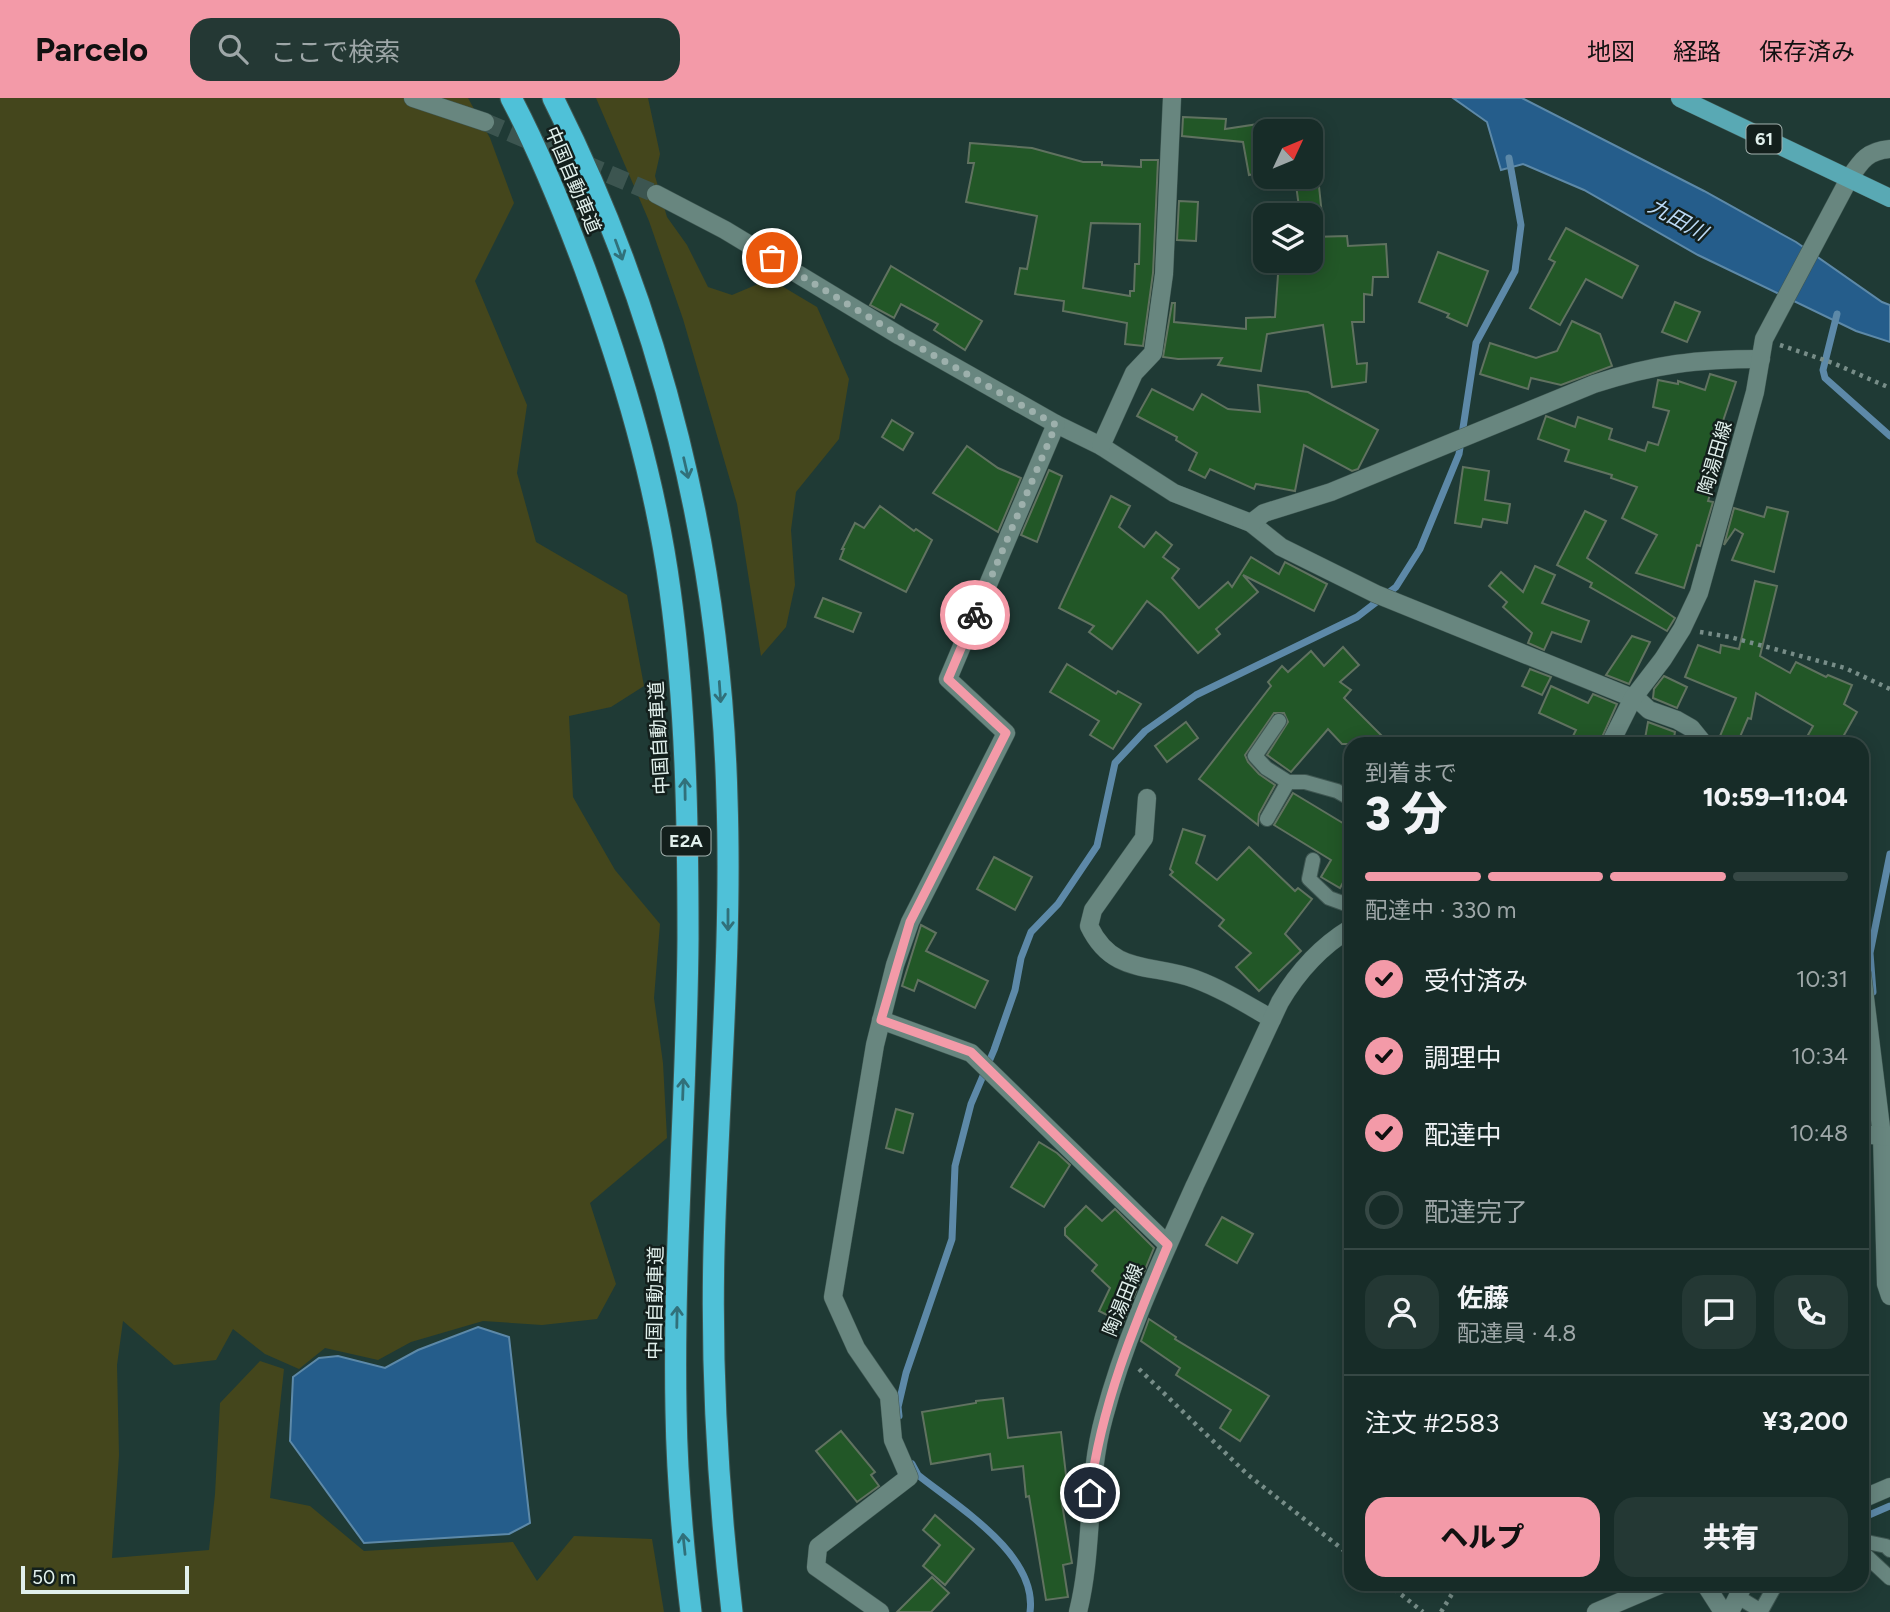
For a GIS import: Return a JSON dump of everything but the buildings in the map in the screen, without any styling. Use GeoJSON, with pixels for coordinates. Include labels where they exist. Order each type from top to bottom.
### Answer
{"type":"FeatureCollection","features":[{"type":"Feature","properties":{"kind":"highway","name":"中国自動車道"},"geometry":{"type":"LineString","coordinates":[[511,98],[533,141],[564,214],[607,327],[635,419],[670,590],[680,682],[685,782],[688,939],[676,1411],[681,1510],[691,1612]]}},
{"type":"Feature","properties":{"kind":"highway","name":"中国自動車道"},"geometry":{"type":"LineString","coordinates":[[553,98],[607,218],[643,317],[675,422],[693,499],[708,585],[719,681],[727,797],[728,937],[714,1250],[720,1509],[733,1612]]}},
{"type":"Feature","properties":{"kind":"main road","name":"61"},"geometry":{"type":"LineString","coordinates":[[1680,98],[1890,198]]}},
{"type":"Feature","properties":{"kind":"street"},"geometry":{"type":"LineString","coordinates":[[413,98],[485,122]]}},
{"type":"Feature","properties":{"kind":"street"},"geometry":{"type":"LineString","coordinates":[[1101,446],[1134,373],[1153,353],[1164,274],[1171,102]]}},
{"type":"Feature","properties":{"kind":"street","name":"陶湯田線"},"geometry":{"type":"LineString","coordinates":[[1613,737],[1633,697],[1663,659],[1682,629],[1699,593],[1755,391],[1766,333],[1849,179],[1864,157],[1875,150],[1890,149]]}},
{"type":"Feature","properties":{"kind":"street"},"geometry":{"type":"LineString","coordinates":[[656,194],[725,230],[900,336],[1056,425],[1101,446],[1174,493],[1251,523],[1280,547],[1376,594],[1633,697],[1649,710],[1691,728],[1698,737]]}},
{"type":"Feature","properties":{"kind":"street"},"geometry":{"type":"LineString","coordinates":[[1251,523],[1264,513],[1331,492],[1594,384],[1637,370],[1684,361],[1761,359]]}},
{"type":"Feature","properties":{"kind":"street"},"geometry":{"type":"LineString","coordinates":[[880,1612],[816,1567],[818,1547],[909,1477],[892,1440],[889,1396],[856,1348],[833,1297],[875,1045],[910,922],[1006,733],[948,679],[1056,425]]}},
{"type":"Feature","properties":{"kind":"street"},"geometry":{"type":"LineString","coordinates":[[1147,798],[1144,838],[1093,910],[1089,926],[1096,941],[1120,962],[1196,979],[1216,987],[1272,1019]]}},
{"type":"Feature","properties":{"kind":"street","name":"陶湯田線"},"geometry":{"type":"LineString","coordinates":[[1078,1612],[1088,1541],[1095,1455],[1123,1357],[1168,1245],[1272,1019],[1295,976],[1331,940],[1344,932]]}},
{"type":"Feature","properties":{"kind":"street"},"geometry":{"type":"LineString","coordinates":[[881,1020],[971,1052],[1168,1245]]}},
{"type":"Feature","properties":{"kind":"street"},"geometry":{"type":"LineString","coordinates":[[1869,1021],[1886,1137],[1886,1284],[1890,1296]]}},
{"type":"Feature","properties":{"kind":"street"},"geometry":{"type":"LineString","coordinates":[[1869,1496],[1890,1487]]}},
{"type":"Feature","properties":{"kind":"street"},"geometry":{"type":"LineString","coordinates":[[1596,1612],[1646,1591]]}},
{"type":"Feature","properties":{"kind":"street"},"geometry":{"type":"LineString","coordinates":[[1710,1591],[1723,1612]]}},
{"type":"Feature","properties":{"kind":"lane"},"geometry":{"type":"LineString","coordinates":[[1279,721],[1255,756],[1266,768],[1288,782],[1305,782],[1344,795]]}},
{"type":"Feature","properties":{"kind":"lane"},"geometry":{"type":"LineString","coordinates":[[1267,819],[1288,782]]}},
{"type":"Feature","properties":{"kind":"lane"},"geometry":{"type":"LineString","coordinates":[[1313,860],[1308,879],[1329,898],[1344,903]]}},
{"type":"Feature","properties":{"kind":"lane"},"geometry":{"type":"LineString","coordinates":[[1869,1542],[1886,1546],[1890,1550]]}},
{"type":"Feature","properties":{"kind":"lane"},"geometry":{"type":"LineString","coordinates":[[1869,1558],[1890,1578]]}},
{"type":"Feature","properties":{"kind":"lane"},"geometry":{"type":"LineString","coordinates":[[1737,1598],[1761,1611],[1772,1591]]}},
{"type":"Feature","properties":{"kind":"path"},"geometry":{"type":"LineString","coordinates":[[1766,333],[1890,388]]}},
{"type":"Feature","properties":{"kind":"path"},"geometry":{"type":"LineString","coordinates":[[1682,629],[1730,637],[1845,668],[1890,689]]}},
{"type":"Feature","properties":{"kind":"path"},"geometry":{"type":"LineString","coordinates":[[1123,1357],[1130,1360],[1247,1474],[1344,1550]]}},
{"type":"Feature","properties":{"kind":"path"},"geometry":{"type":"LineString","coordinates":[[1397,1591],[1423,1612]]}},
{"type":"Feature","properties":{"kind":"path"},"geometry":{"type":"LineString","coordinates":[[1441,1612],[1454,1591]]}},
{"type":"Feature","properties":{"kind":"green space"},"geometry":{"type":"Polygon","coordinates":[[[0,98],[468,98],[490,138],[514,203],[475,281],[527,405],[517,473],[536,542],[627,595],[644,686],[611,707],[569,716],[573,797],[615,870],[660,924],[654,998],[663,1063],[667,1138],[590,1203],[616,1284],[597,1319],[542,1325],[483,1321],[411,1342],[378,1360],[325,1348],[299,1369],[265,1354],[233,1329],[216,1360],[174,1365],[123,1321],[117,1365],[119,1455],[112,1558],[209,1550],[220,1403],[260,1361],[284,1369],[270,1498],[310,1506],[364,1551],[513,1542],[537,1581],[574,1536],[652,1539],[664,1612],[0,1612],[0,98]]]}},
{"type":"Feature","properties":{"kind":"green space"},"geometry":{"type":"Polygon","coordinates":[[[596,98],[648,98],[660,154],[655,176],[667,217],[687,245],[708,287],[732,295],[770,279],[817,307],[849,379],[839,439],[796,492],[791,530],[795,585],[786,627],[761,656],[737,504],[683,319],[649,221],[596,98]]]}},
{"type":"Feature","properties":{"kind":"water","name":"九田川"},"geometry":{"type":"Polygon","coordinates":[[[1453,98],[1522,98],[1704,191],[1796,242],[1890,305],[1890,342],[1856,331],[1698,255],[1584,190],[1523,164],[1501,170],[1487,122],[1453,98]]]}},
{"type":"Feature","properties":{"kind":"water"},"geometry":{"type":"Polygon","coordinates":[[[478,1327],[509,1337],[530,1523],[509,1534],[364,1543],[290,1441],[293,1377],[319,1358],[338,1356],[385,1368],[418,1350],[478,1327]]]}},
{"type":"Feature","properties":{"kind":"waterway"},"geometry":{"type":"LineString","coordinates":[[899,1416],[898,1407],[906,1373],[952,1239],[955,1166],[971,1104],[1015,990],[1021,958],[1031,932],[1058,904],[1097,846],[1115,763],[1145,731],[1196,695],[1357,617],[1396,587],[1420,549],[1459,454],[1476,343],[1515,271],[1521,225],[1509,158]]}},
{"type":"Feature","properties":{"kind":"waterway"},"geometry":{"type":"LineString","coordinates":[[1837,314],[1823,370],[1825,378],[1890,436]]}},
{"type":"Feature","properties":{"kind":"waterway"},"geometry":{"type":"LineString","coordinates":[[1873,992],[1870,953],[1890,854]]}},
{"type":"Feature","properties":{"kind":"waterway"},"geometry":{"type":"LineString","coordinates":[[912,1464],[918,1475],[973,1517],[1009,1552],[1029,1591],[1030,1612]]}},
{"type":"Feature","properties":{"kind":"waterway"},"geometry":{"type":"LineString","coordinates":[[1869,1515],[1890,1506]]}},
{"type":"Feature","properties":{"kind":"tunnel"},"geometry":{"type":"LineString","coordinates":[[485,122],[656,194]]}},
{"type":"Feature","properties":{"kind":"way so far"},"geometry":{"type":"LineString","coordinates":[[772,258],[900,336],[1056,425],[975,615]]}},
{"type":"Feature","properties":{"kind":"route"},"geometry":{"type":"LineString","coordinates":[[975,615],[948,679],[1006,733],[910,922],[895,965],[881,1020],[971,1052],[1168,1245],[1115,1379],[1095,1455],[1090,1493]]}}]}
